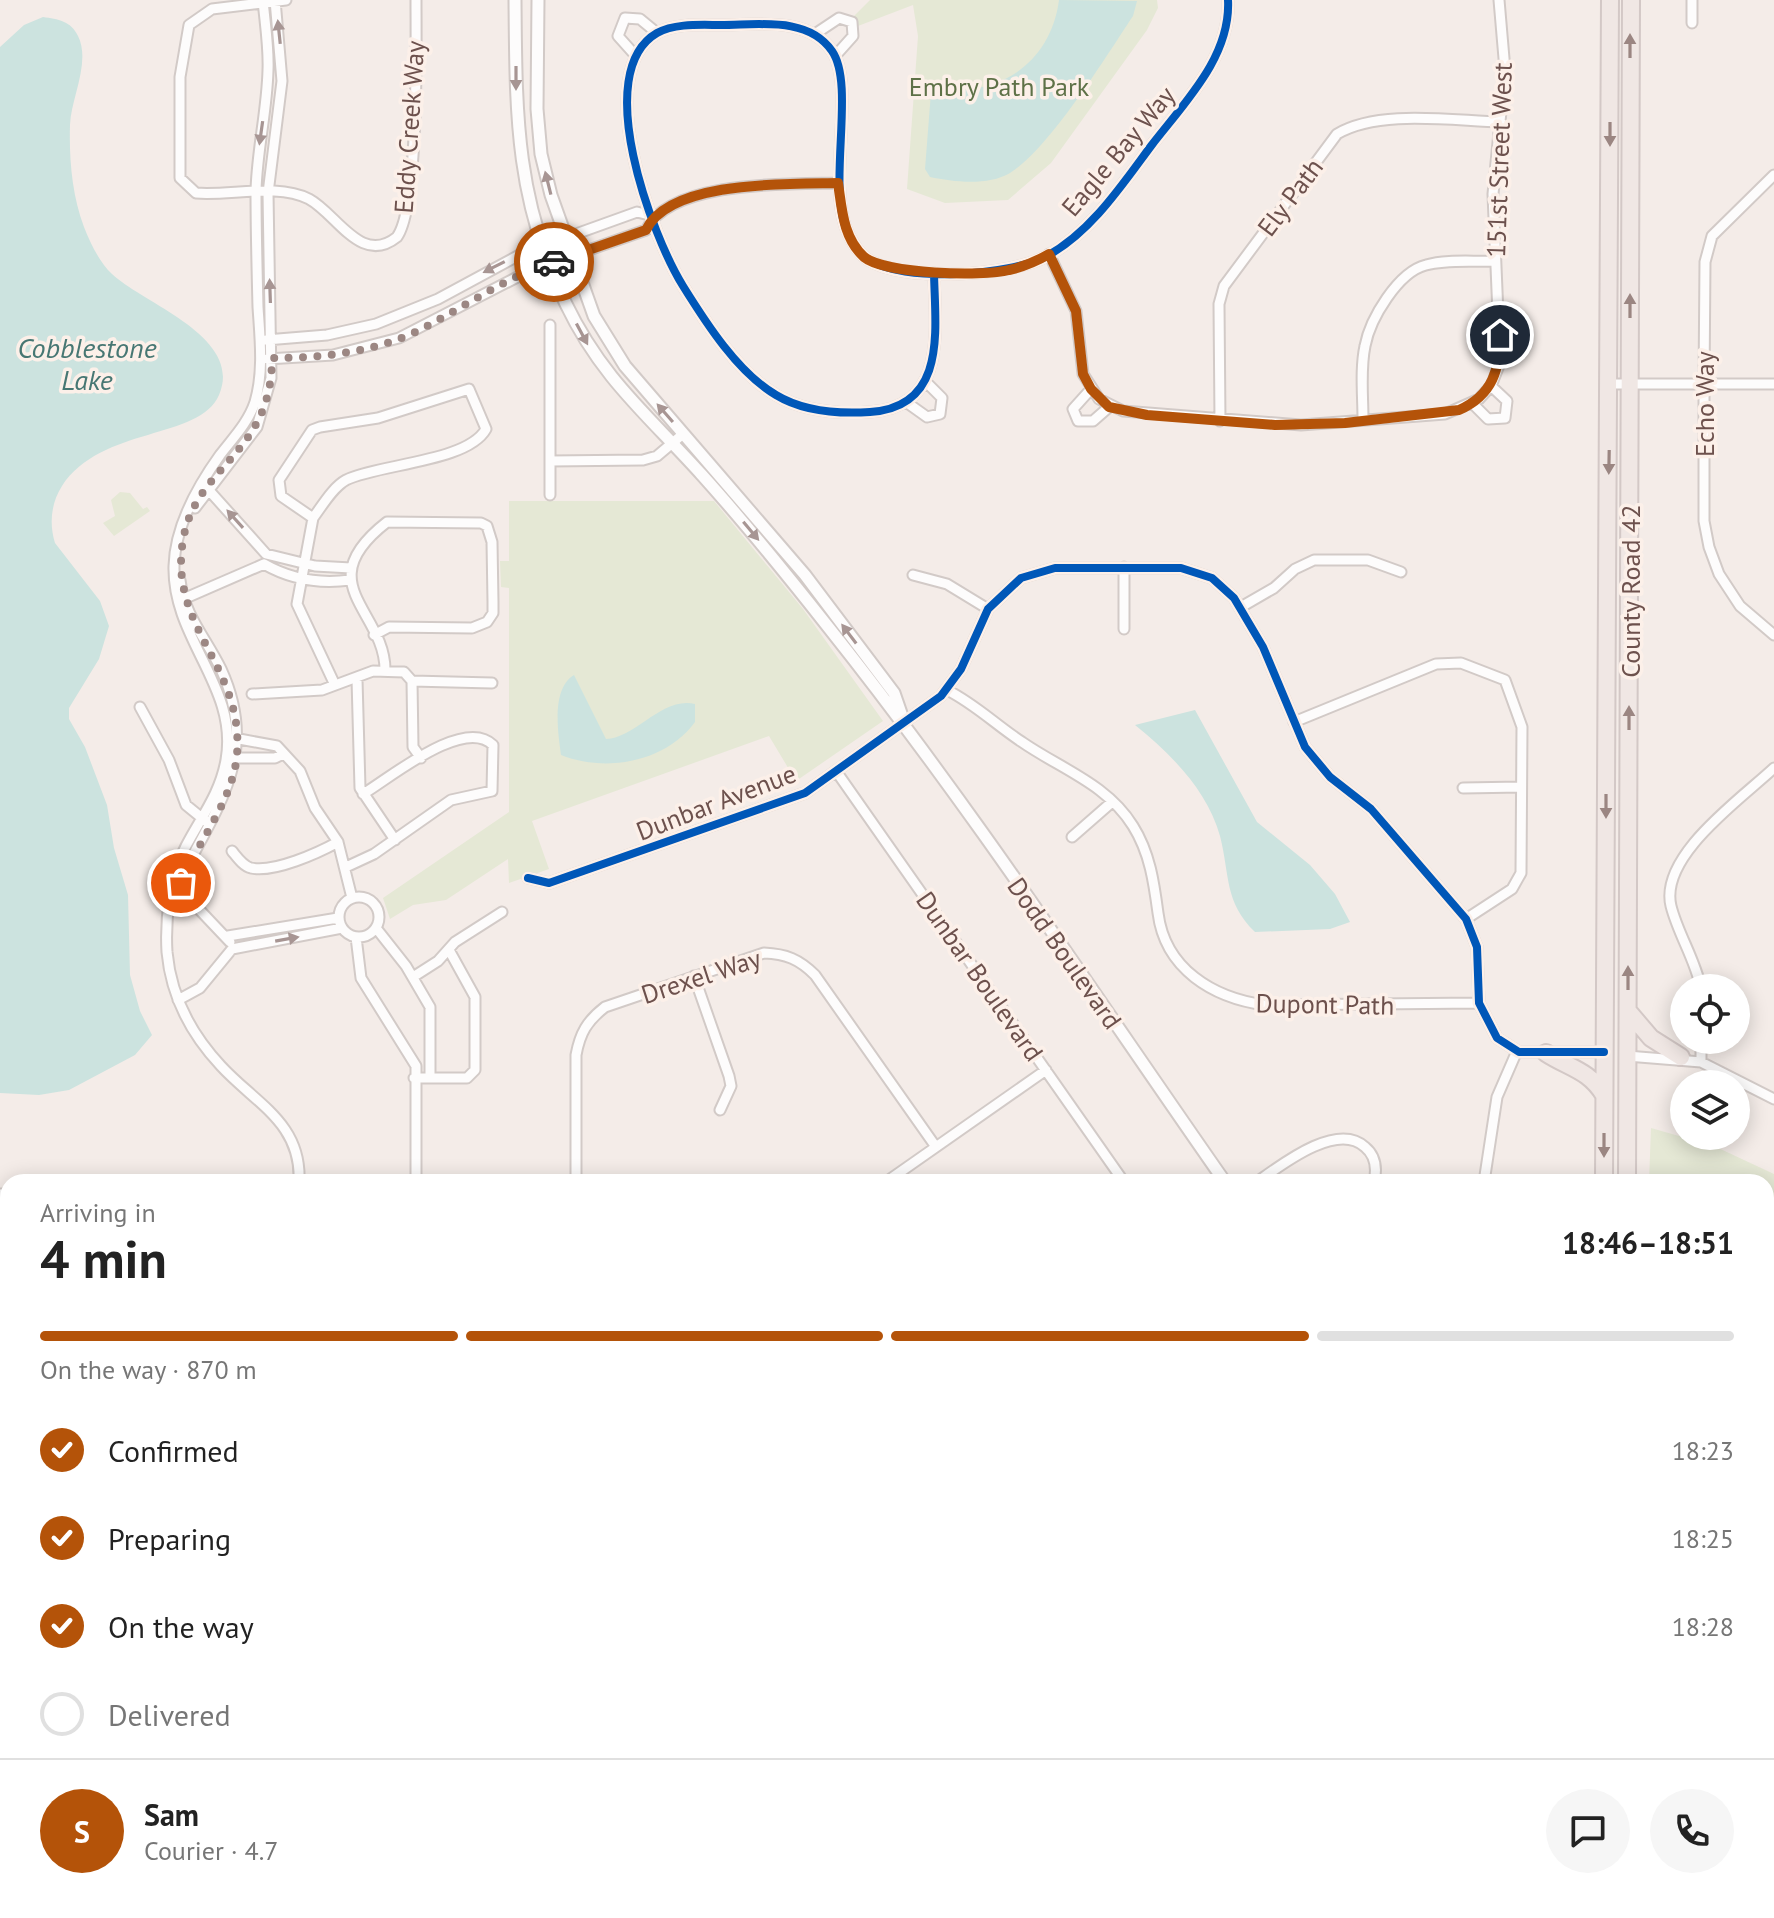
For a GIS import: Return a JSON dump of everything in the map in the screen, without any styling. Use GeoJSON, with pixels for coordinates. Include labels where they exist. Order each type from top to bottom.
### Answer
{"type":"FeatureCollection","features":[{"type":"Feature","properties":{"kind":"highway","name":"County Road 42"},"geometry":{"type":"LineString","coordinates":[[1604,1174],[1610,0]]}},
{"type":"Feature","properties":{"kind":"highway","name":"County Road 42"},"geometry":{"type":"LineString","coordinates":[[1627,1174],[1631,384],[1629,5]]}},
{"type":"Feature","properties":{"kind":"highway"},"geometry":{"type":"LineString","coordinates":[[1628,1011],[1651,1038],[1681,1057]]}},
{"type":"Feature","properties":{"kind":"highway"},"geometry":{"type":"LineString","coordinates":[[1605,1020],[1627,1056]]}},
{"type":"Feature","properties":{"kind":"highway"},"geometry":{"type":"LineString","coordinates":[[1604,1052],[1627,1083]]}},
{"type":"Feature","properties":{"kind":"highway"},"geometry":{"type":"LineString","coordinates":[[1546,1053],[1581,1069],[1594,1080],[1604,1095]]}},
{"type":"Feature","properties":{"kind":"street","name":"Eddy Creek Way"},"geometry":{"type":"LineString","coordinates":[[263,2],[212,9],[197,17],[185,36],[180,77],[180,178],[183,184],[200,193],[290,194],[309,199],[362,244],[378,246],[397,237],[406,217],[417,94],[416,0]]}},
{"type":"Feature","properties":{"kind":"street"},"geometry":{"type":"LineString","coordinates":[[515,0],[517,137],[528,196],[549,264],[595,359],[751,530],[904,723]]}},
{"type":"Feature","properties":{"kind":"street"},"geometry":{"type":"LineString","coordinates":[[538,0],[541,154],[572,257],[594,316],[625,366],[805,575],[894,693],[904,723]]}},
{"type":"Feature","properties":{"kind":"street","name":"Eagle Bay Way"},"geometry":{"type":"LineString","coordinates":[[836,55],[842,97],[838,183],[844,224],[852,242],[865,258],[888,268],[934,273],[1007,271],[1049,254],[1082,229],[1117,191],[1190,96],[1220,49],[1226,30],[1228,0]]}},
{"type":"Feature","properties":{"kind":"street","name":"151st Street West"},"geometry":{"type":"LineString","coordinates":[[1491,386],[1498,368],[1500,335],[1493,194],[1505,70],[1499,0]]}},
{"type":"Feature","properties":{"kind":"street"},"geometry":{"type":"LineString","coordinates":[[1692,0],[1692,23]]}},
{"type":"Feature","properties":{"kind":"street"},"geometry":{"type":"LineString","coordinates":[[206,487],[247,421],[256,398],[260,359],[256,193],[268,71],[263,2],[279,1],[282,81],[268,193],[272,358],[269,392],[257,427],[185,514],[176,550],[181,600],[231,698],[232,758],[228,788],[207,822],[172,898],[167,954],[178,1000],[195,1035],[221,1066],[283,1123],[297,1151],[298,1174]]}},
{"type":"Feature","properties":{"kind":"street"},"geometry":{"type":"LineString","coordinates":[[635,55],[618,36],[625,18],[640,19],[657,33]]}},
{"type":"Feature","properties":{"kind":"street"},"geometry":{"type":"LineString","coordinates":[[815,34],[839,18],[852,22],[853,36],[836,55],[815,34],[796,27],[757,25],[678,27],[657,33],[635,55],[627,76],[626,105],[631,146],[653,216],[681,283],[758,382],[800,406],[830,411],[881,411],[906,402],[926,382],[935,343],[934,273]]}},
{"type":"Feature","properties":{"kind":"street","name":"Ely Path"},"geometry":{"type":"LineString","coordinates":[[1220,421],[1219,304],[1224,286],[1337,134],[1352,125],[1375,120],[1501,122]]}},
{"type":"Feature","properties":{"kind":"street","name":"Echo Way"},"geometry":{"type":"LineString","coordinates":[[1774,175],[1712,236],[1705,262],[1704,384],[1704,521],[1709,547],[1719,574],[1740,606],[1774,635]]}},
{"type":"Feature","properties":{"kind":"street"},"geometry":{"type":"LineString","coordinates":[[260,359],[333,355],[399,338],[498,285],[646,230],[653,216],[698,195],[731,187],[838,183]]}},
{"type":"Feature","properties":{"kind":"street"},"geometry":{"type":"LineString","coordinates":[[260,341],[327,335],[376,324],[438,299],[492,267],[543,246],[637,212],[653,216]]}},
{"type":"Feature","properties":{"kind":"street"},"geometry":{"type":"LineString","coordinates":[[1049,254],[1076,311],[1079,357],[1091,389],[1109,407],[1147,415],[1301,425],[1445,414],[1473,404],[1491,386],[1507,401],[1505,418],[1493,421],[1473,404]]}},
{"type":"Feature","properties":{"kind":"street"},"geometry":{"type":"LineString","coordinates":[[1363,420],[1364,349],[1369,330],[1397,287],[1413,270],[1427,264],[1494,261]]}},
{"type":"Feature","properties":{"kind":"street"},"geometry":{"type":"LineString","coordinates":[[550,325],[550,495]]}},
{"type":"Feature","properties":{"kind":"street"},"geometry":{"type":"LineString","coordinates":[[906,402],[927,417],[940,414],[942,398],[926,382]]}},
{"type":"Feature","properties":{"kind":"street"},"geometry":{"type":"LineString","coordinates":[[1610,384],[1774,384]]}},
{"type":"Feature","properties":{"kind":"street"},"geometry":{"type":"LineString","coordinates":[[313,518],[286,500],[278,486],[312,430],[378,418],[469,389],[485,421],[486,429],[480,437],[436,458],[346,480],[313,518],[297,604],[335,685]]}},
{"type":"Feature","properties":{"kind":"street"},"geometry":{"type":"LineString","coordinates":[[1091,389],[1073,409],[1078,421],[1093,421],[1109,407]]}},
{"type":"Feature","properties":{"kind":"street"},"geometry":{"type":"LineString","coordinates":[[247,421],[257,427]]}},
{"type":"Feature","properties":{"kind":"street"},"geometry":{"type":"LineString","coordinates":[[550,461],[637,462],[657,456],[683,434]]}},
{"type":"Feature","properties":{"kind":"street"},"geometry":{"type":"LineString","coordinates":[[206,487],[265,559],[302,579],[320,582],[350,580]]}},
{"type":"Feature","properties":{"kind":"street"},"geometry":{"type":"LineString","coordinates":[[374,635],[389,627],[472,628],[487,622],[493,613],[491,532],[481,523],[387,522],[351,568],[350,580],[374,635],[385,659],[385,671]]}},
{"type":"Feature","properties":{"kind":"street"},"geometry":{"type":"LineString","coordinates":[[181,600],[265,559],[351,568]]}},
{"type":"Feature","properties":{"kind":"street"},"geometry":{"type":"LineString","coordinates":[[1241,607],[1274,588],[1295,569],[1314,560],[1368,560],[1401,572]]}},
{"type":"Feature","properties":{"kind":"street"},"geometry":{"type":"LineString","coordinates":[[1124,567],[1124,629]]}},
{"type":"Feature","properties":{"kind":"street"},"geometry":{"type":"LineString","coordinates":[[947,690],[988,609],[1012,584],[1031,574],[1055,568],[1124,567],[1181,568],[1203,574],[1221,584],[1241,607],[1294,722],[1317,763],[1371,809],[1466,919],[1477,947],[1479,1003],[1488,1027],[1517,1051],[1604,1052]]}},
{"type":"Feature","properties":{"kind":"street"},"geometry":{"type":"LineString","coordinates":[[913,575],[947,584],[988,609]]}},
{"type":"Feature","properties":{"kind":"street"},"geometry":{"type":"LineString","coordinates":[[1294,722],[1436,664],[1461,663],[1480,667],[1505,680],[1522,727],[1521,873],[1512,889],[1466,919]]}},
{"type":"Feature","properties":{"kind":"street"},"geometry":{"type":"LineString","coordinates":[[252,694],[306,692],[357,679],[373,671],[404,672],[412,681],[413,747],[421,758]]}},
{"type":"Feature","properties":{"kind":"street"},"geometry":{"type":"LineString","coordinates":[[357,679],[359,778],[363,794],[395,840]]}},
{"type":"Feature","properties":{"kind":"street"},"geometry":{"type":"LineString","coordinates":[[412,681],[492,683]]}},
{"type":"Feature","properties":{"kind":"street","name":"Dunbar Avenue"},"geometry":{"type":"LineString","coordinates":[[528,878],[549,883],[784,803],[836,771],[947,690]]}},
{"type":"Feature","properties":{"kind":"street","name":"Dupont Path"},"geometry":{"type":"LineString","coordinates":[[947,690],[967,700],[1044,756],[1086,777],[1134,826],[1156,888],[1161,929],[1177,962],[1209,988],[1245,1003],[1265,1005],[1479,1003]]}},
{"type":"Feature","properties":{"kind":"street"},"geometry":{"type":"LineString","coordinates":[[140,707],[169,760],[186,805],[207,822]]}},
{"type":"Feature","properties":{"kind":"street","name":"Dodd Boulevard"},"geometry":{"type":"LineString","coordinates":[[904,723],[1219,1174]]}},
{"type":"Feature","properties":{"kind":"street"},"geometry":{"type":"LineString","coordinates":[[232,738],[277,746],[300,771],[310,798],[338,842],[352,898]]}},
{"type":"Feature","properties":{"kind":"street"},"geometry":{"type":"LineString","coordinates":[[346,867],[363,861],[451,800],[489,793],[494,787],[494,753],[489,741],[449,739],[363,794]]}},
{"type":"Feature","properties":{"kind":"street"},"geometry":{"type":"LineString","coordinates":[[232,758],[275,758],[283,754]]}},
{"type":"Feature","properties":{"kind":"street"},"geometry":{"type":"LineString","coordinates":[[1696,974],[1671,906],[1670,887],[1674,869],[1686,851],[1774,768]]}},
{"type":"Feature","properties":{"kind":"street","name":"Dunbar Boulevard"},"geometry":{"type":"LineString","coordinates":[[836,771],[1118,1174]]}},
{"type":"Feature","properties":{"kind":"street"},"geometry":{"type":"LineString","coordinates":[[1463,788],[1521,787]]}},
{"type":"Feature","properties":{"kind":"street"},"geometry":{"type":"LineString","coordinates":[[1072,837],[1112,802]]}},
{"type":"Feature","properties":{"kind":"street"},"geometry":{"type":"LineString","coordinates":[[232,851],[244,864],[258,868],[306,859],[338,842]]}},
{"type":"Feature","properties":{"kind":"street"},"geometry":{"type":"LineString","coordinates":[[340,923],[344,903],[352,898],[364,897],[374,904],[379,915],[376,928],[367,936],[356,937]]}},
{"type":"Feature","properties":{"kind":"street"},"geometry":{"type":"LineString","coordinates":[[172,898],[193,903],[228,936],[232,949]]}},
{"type":"Feature","properties":{"kind":"street"},"geometry":{"type":"LineString","coordinates":[[413,977],[455,942],[502,912]]}},
{"type":"Feature","properties":{"kind":"street"},"geometry":{"type":"LineString","coordinates":[[228,936],[340,923],[356,937],[361,978],[413,1060],[416,1174]]}},
{"type":"Feature","properties":{"kind":"street"},"geometry":{"type":"LineString","coordinates":[[178,1000],[200,988],[232,949],[340,923]]}},
{"type":"Feature","properties":{"kind":"street"},"geometry":{"type":"LineString","coordinates":[[376,928],[413,977],[430,1007],[430,1078]]}},
{"type":"Feature","properties":{"kind":"street"},"geometry":{"type":"LineString","coordinates":[[414,1078],[473,1075],[476,1062],[475,997],[449,950]]}},
{"type":"Feature","properties":{"kind":"street","name":"Drexel Way"},"geometry":{"type":"LineString","coordinates":[[576,1174],[576,1055],[588,1020],[605,1007],[764,953],[784,954],[802,962],[815,975],[936,1147]]}},
{"type":"Feature","properties":{"kind":"street"},"geometry":{"type":"LineString","coordinates":[[694,976],[731,1086],[720,1110]]}},
{"type":"Feature","properties":{"kind":"street"},"geometry":{"type":"LineString","coordinates":[[1485,1174],[1497,1097],[1517,1051]]}},
{"type":"Feature","properties":{"kind":"street"},"geometry":{"type":"LineString","coordinates":[[1701,1054],[1701,1062]]}},
{"type":"Feature","properties":{"kind":"street"},"geometry":{"type":"LineString","coordinates":[[1627,1056],[1681,1057],[1701,1062],[1774,1099]]}},
{"type":"Feature","properties":{"kind":"street"},"geometry":{"type":"LineString","coordinates":[[897,1174],[1046,1070]]}},
{"type":"Feature","properties":{"kind":"street"},"geometry":{"type":"LineString","coordinates":[[1269,1174],[1303,1151],[1345,1138],[1362,1143],[1373,1157],[1374,1174]]}},
{"type":"Feature","properties":{"kind":"green space","name":"Embry Path Park"},"geometry":{"type":"Polygon","coordinates":[[[870,0],[1157,0],[1158,8],[1147,30],[1051,163],[1008,200],[945,203],[907,189],[918,36],[913,5],[858,26],[853,17],[870,0]]]}},
{"type":"Feature","properties":{"kind":"green space"},"geometry":{"type":"Polygon","coordinates":[[[120,492],[130,493],[143,509],[147,507],[150,511],[114,536],[103,523],[115,516],[111,500],[120,492]]]}},
{"type":"Feature","properties":{"kind":"green space"},"geometry":{"type":"Polygon","coordinates":[[[509,501],[714,501],[803,609],[883,721],[796,781],[769,736],[532,821],[549,869],[509,883],[508,859],[446,900],[413,905],[390,919],[383,898],[509,812],[509,588],[501,587],[500,561],[509,561],[509,501]]]}},
{"type":"Feature","properties":{"kind":"green space"},"geometry":{"type":"Polygon","coordinates":[[[1651,1128],[1670,1133],[1670,1150],[1723,1150],[1774,1174],[1649,1174],[1651,1128]]]}},
{"type":"Feature","properties":{"kind":"water"},"geometry":{"type":"Polygon","coordinates":[[[1059,0],[1137,1],[1133,16],[1092,78],[1026,161],[1010,173],[992,180],[960,181],[930,177],[925,169],[931,92],[937,87],[981,87],[1001,81],[1018,71],[1033,58],[1045,41],[1059,0]]]}},
{"type":"Feature","properties":{"kind":"water","name":"Cobblestone Lake"},"geometry":{"type":"Polygon","coordinates":[[[43,17],[68,24],[78,36],[81,46],[81,68],[71,114],[70,151],[77,202],[92,245],[112,274],[205,339],[217,356],[223,374],[219,395],[208,409],[192,420],[100,453],[79,467],[62,486],[53,506],[55,543],[100,601],[109,626],[99,659],[69,708],[69,719],[85,747],[107,805],[114,848],[128,895],[130,975],[140,1011],[152,1035],[135,1055],[69,1090],[39,1095],[0,1093],[0,47],[24,25],[43,17]]]}},
{"type":"Feature","properties":{"kind":"water"},"geometry":{"type":"Polygon","coordinates":[[[574,675],[606,739],[628,732],[660,711],[683,703],[695,704],[695,722],[668,747],[634,760],[597,763],[561,755],[559,700],[562,690],[574,675]]]}},
{"type":"Feature","properties":{"kind":"water"},"geometry":{"type":"Polygon","coordinates":[[[1195,710],[1257,822],[1310,865],[1335,894],[1350,922],[1330,929],[1255,932],[1245,921],[1233,899],[1220,836],[1206,803],[1186,774],[1135,725],[1195,710]]]}},
{"type":"Feature","properties":{"kind":"cycle path"},"geometry":{"type":"LineString","coordinates":[[934,273],[935,295],[935,340],[932,362],[925,381],[913,396],[895,407],[870,412],[834,412],[798,405],[762,386],[736,361],[702,316],[670,262],[656,231],[633,155],[628,117],[628,82],[638,53],[657,33],[688,25],[766,24],[796,27],[810,32],[832,51],[839,66],[841,206],[845,226],[857,248],[867,259],[884,267],[930,274],[957,274],[983,272],[1030,263],[1047,256],[1078,234],[1105,207],[1191,96],[1214,60],[1227,21],[1228,0]]}},
{"type":"Feature","properties":{"kind":"cycle path"},"geometry":{"type":"LineString","coordinates":[[528,878],[549,883],[805,793],[941,696],[961,669],[988,609],[1021,578],[1055,568],[1181,568],[1212,578],[1234,598],[1263,647],[1305,747],[1330,777],[1371,809],[1466,919],[1477,947],[1479,1003],[1497,1038],[1519,1052],[1604,1052]]}},
{"type":"Feature","properties":{"kind":"way so far"},"geometry":{"type":"LineString","coordinates":[[181,883],[190,859],[219,810],[228,788],[236,758],[237,738],[231,698],[221,670],[192,622],[181,589],[181,550],[185,531],[199,502],[257,427],[266,405],[272,358],[333,355],[409,335],[498,285],[554,262]]}},
{"type":"Feature","properties":{"kind":"route"},"geometry":{"type":"LineString","coordinates":[[554,262],[646,230],[653,216],[698,195],[731,187],[838,183],[844,224],[852,242],[865,258],[888,268],[934,273],[1007,271],[1049,254],[1076,311],[1083,374],[1091,389],[1109,407],[1147,415],[1188,416],[1255,424],[1345,423],[1398,416],[1438,415],[1459,410],[1473,404],[1491,386],[1500,363],[1500,335]]}}]}
